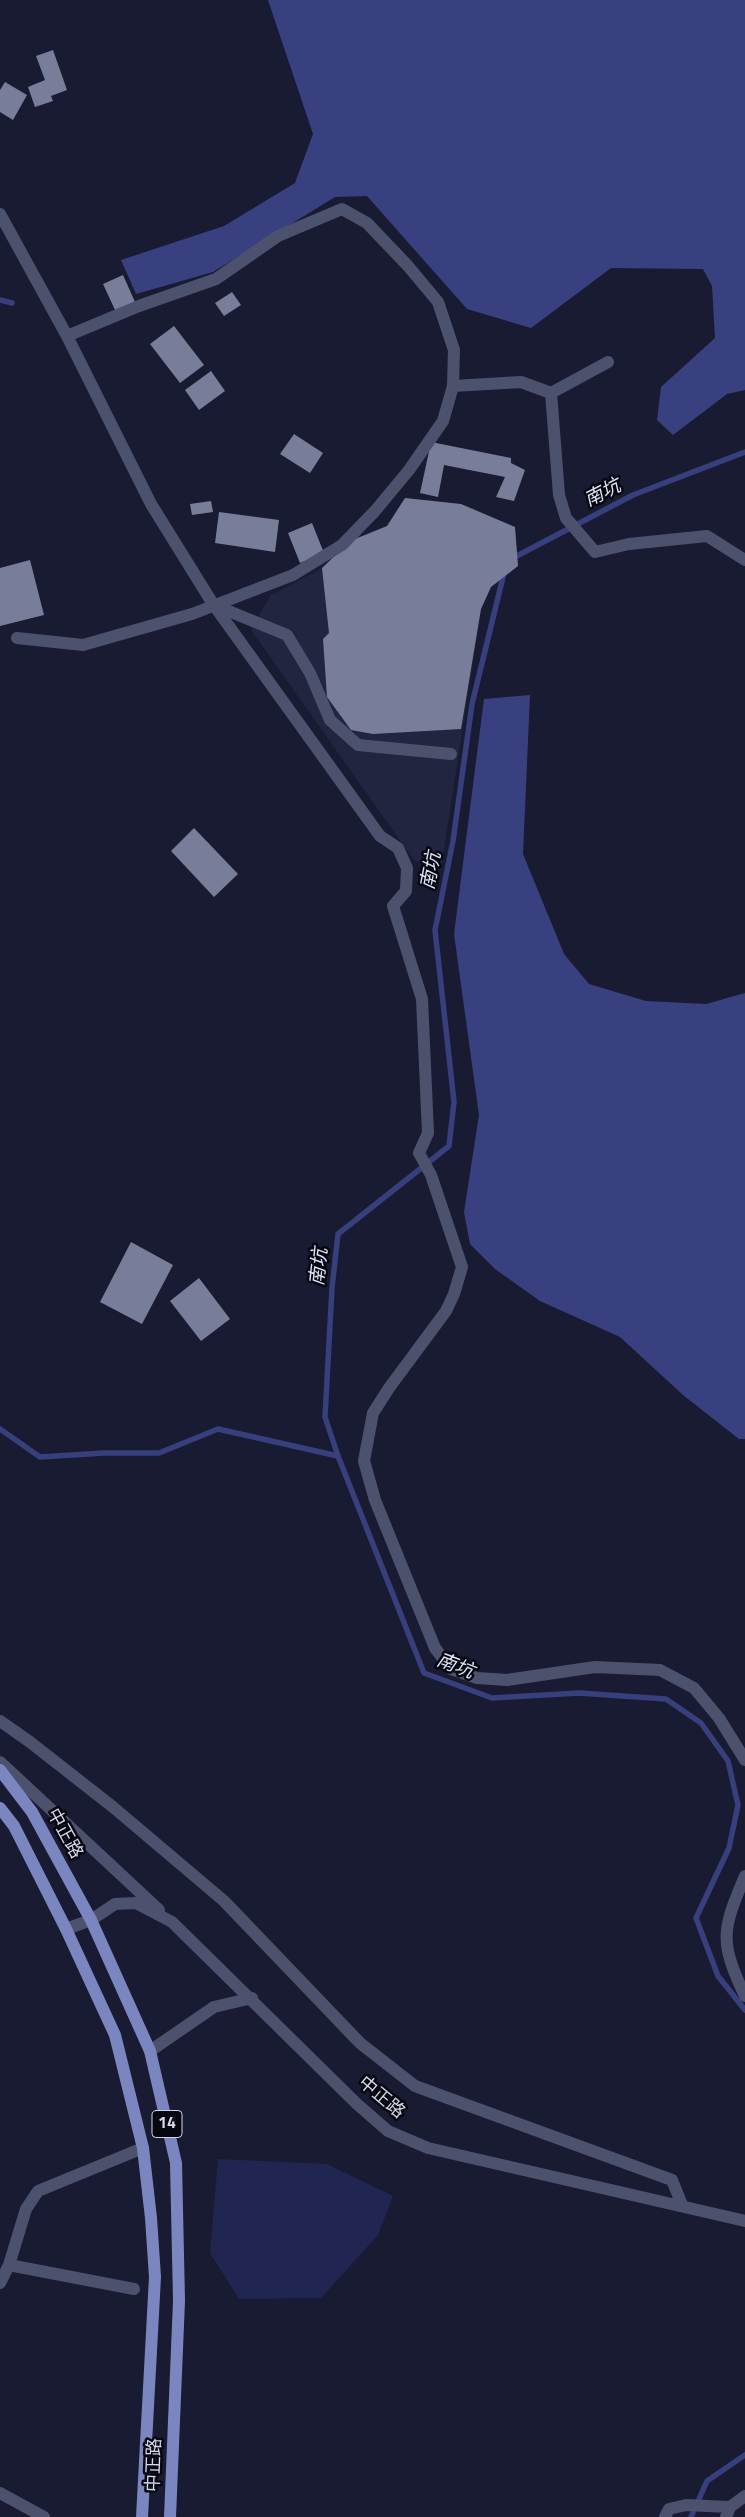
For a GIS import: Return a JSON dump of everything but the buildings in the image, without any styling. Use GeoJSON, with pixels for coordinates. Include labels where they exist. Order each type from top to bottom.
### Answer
{"type":"FeatureCollection","features":[{"type":"Feature","properties":{"kind":"main road","name":"中正路"},"geometry":{"type":"LineString","coordinates":[[0,1770],[32,1812],[91,1920],[150,2050],[176,2163],[179,2301],[170,2517]]}},
{"type":"Feature","properties":{"kind":"main road","name":"中正路"},"geometry":{"type":"LineString","coordinates":[[0,1808],[14,1826],[66,1929],[115,2035],[143,2148],[155,2277],[142,2517]]}},
{"type":"Feature","properties":{"kind":"street"},"geometry":{"type":"LineString","coordinates":[[17,638],[83,645],[192,614],[213,604],[293,575],[342,545],[375,511],[409,470],[444,421],[453,386],[454,350],[438,302],[368,223],[342,209],[278,236],[216,279],[139,306],[67,336]]}},
{"type":"Feature","properties":{"kind":"street"},"geometry":{"type":"LineString","coordinates":[[0,214],[67,336],[151,504],[213,604],[380,836],[398,848],[407,868],[406,891],[393,906],[422,999],[428,1133],[419,1152],[431,1175],[462,1267],[454,1294],[446,1311],[389,1388],[374,1413],[364,1460],[375,1500],[435,1648],[451,1669],[477,1678],[507,1680],[595,1667],[660,1670],[694,1688],[720,1718],[745,1760]]}},
{"type":"Feature","properties":{"kind":"street"},"geometry":{"type":"LineString","coordinates":[[453,386],[521,382],[551,393],[608,362]]}},
{"type":"Feature","properties":{"kind":"street"},"geometry":{"type":"LineString","coordinates":[[551,393],[559,495],[566,518],[595,552],[629,544],[707,536],[745,560]]}},
{"type":"Feature","properties":{"kind":"street"},"geometry":{"type":"LineString","coordinates":[[213,604],[287,636],[310,672],[330,720],[358,745],[451,754]]}},
{"type":"Feature","properties":{"kind":"street"},"geometry":{"type":"LineString","coordinates":[[0,1721],[113,1807],[224,1901],[360,2043],[415,2086],[672,2180],[682,2205]]}},
{"type":"Feature","properties":{"kind":"street"},"geometry":{"type":"LineString","coordinates":[[0,1762],[172,1922]]}},
{"type":"Feature","properties":{"kind":"street"},"geometry":{"type":"LineString","coordinates":[[745,1876],[729,1914],[726,1938],[732,1968],[745,1996]]}},
{"type":"Feature","properties":{"kind":"street","name":"中正路"},"geometry":{"type":"LineString","coordinates":[[66,1929],[91,1920],[115,1904],[136,1903],[172,1922],[252,1998],[358,2104],[388,2130],[428,2148],[745,2221]]}},
{"type":"Feature","properties":{"kind":"street"},"geometry":{"type":"LineString","coordinates":[[150,2050],[214,2007],[252,1998]]}},
{"type":"Feature","properties":{"kind":"street"},"geometry":{"type":"LineString","coordinates":[[0,2283],[9,2265],[26,2209],[38,2191],[143,2148]]}},
{"type":"Feature","properties":{"kind":"street"},"geometry":{"type":"LineString","coordinates":[[9,2265],[134,2289]]}},
{"type":"Feature","properties":{"kind":"street"},"geometry":{"type":"LineString","coordinates":[[0,2493],[44,2517]]}},
{"type":"Feature","properties":{"kind":"street"},"geometry":{"type":"LineString","coordinates":[[665,2517],[668,2509],[686,2505],[728,2512],[745,2496]]}},
{"type":"Feature","properties":{"kind":"shaded area"},"geometry":{"type":"Polygon","coordinates":[[[268,0],[745,0],[745,390],[727,394],[673,435],[657,420],[661,387],[715,338],[712,286],[703,269],[611,268],[531,328],[467,309],[367,196],[335,197],[213,272],[136,294],[121,260],[224,226],[295,183],[313,134],[268,0]]]}},
{"type":"Feature","properties":{"kind":"shaded area"},"geometry":{"type":"Polygon","coordinates":[[[405,498],[461,504],[515,527],[518,566],[491,587],[481,609],[441,869],[414,860],[251,630],[270,596],[322,568],[387,526],[405,498]]]}},
{"type":"Feature","properties":{"kind":"shaded area"},"geometry":{"type":"Polygon","coordinates":[[[530,695],[523,854],[564,954],[589,984],[646,1001],[706,1004],[745,993],[745,1439],[739,1439],[683,1395],[620,1337],[540,1301],[495,1269],[470,1244],[464,1212],[479,1115],[454,934],[484,699],[530,695]]]}},
{"type":"Feature","properties":{"kind":"shaded area"},"geometry":{"type":"Polygon","coordinates":[[[218,2159],[327,2164],[393,2196],[378,2235],[321,2298],[239,2299],[210,2253],[218,2159]]]}},
{"type":"Feature","properties":{"kind":"waterway"},"geometry":{"type":"LineString","coordinates":[[0,300],[12,303]]}},
{"type":"Feature","properties":{"kind":"waterway","name":"南坑"},"geometry":{"type":"LineString","coordinates":[[511,559],[633,495],[745,452]]}},
{"type":"Feature","properties":{"kind":"waterway","name":"南坑"},"geometry":{"type":"LineString","coordinates":[[504,573],[472,704],[453,841],[435,930],[454,1102],[449,1146],[338,1234],[332,1288],[325,1417],[338,1456],[424,1673],[492,1698],[579,1693],[666,1699],[701,1723],[728,1761],[738,1805],[729,1848],[696,1918],[718,1976],[745,2010]]}},
{"type":"Feature","properties":{"kind":"waterway"},"geometry":{"type":"LineString","coordinates":[[0,1429],[40,1457],[104,1453],[159,1453],[218,1429],[338,1456]]}},
{"type":"Feature","properties":{"kind":"waterway","name":"南坑"},"geometry":{"type":"LineString","coordinates":[[691,2517],[707,2481],[745,2455]]}}]}
